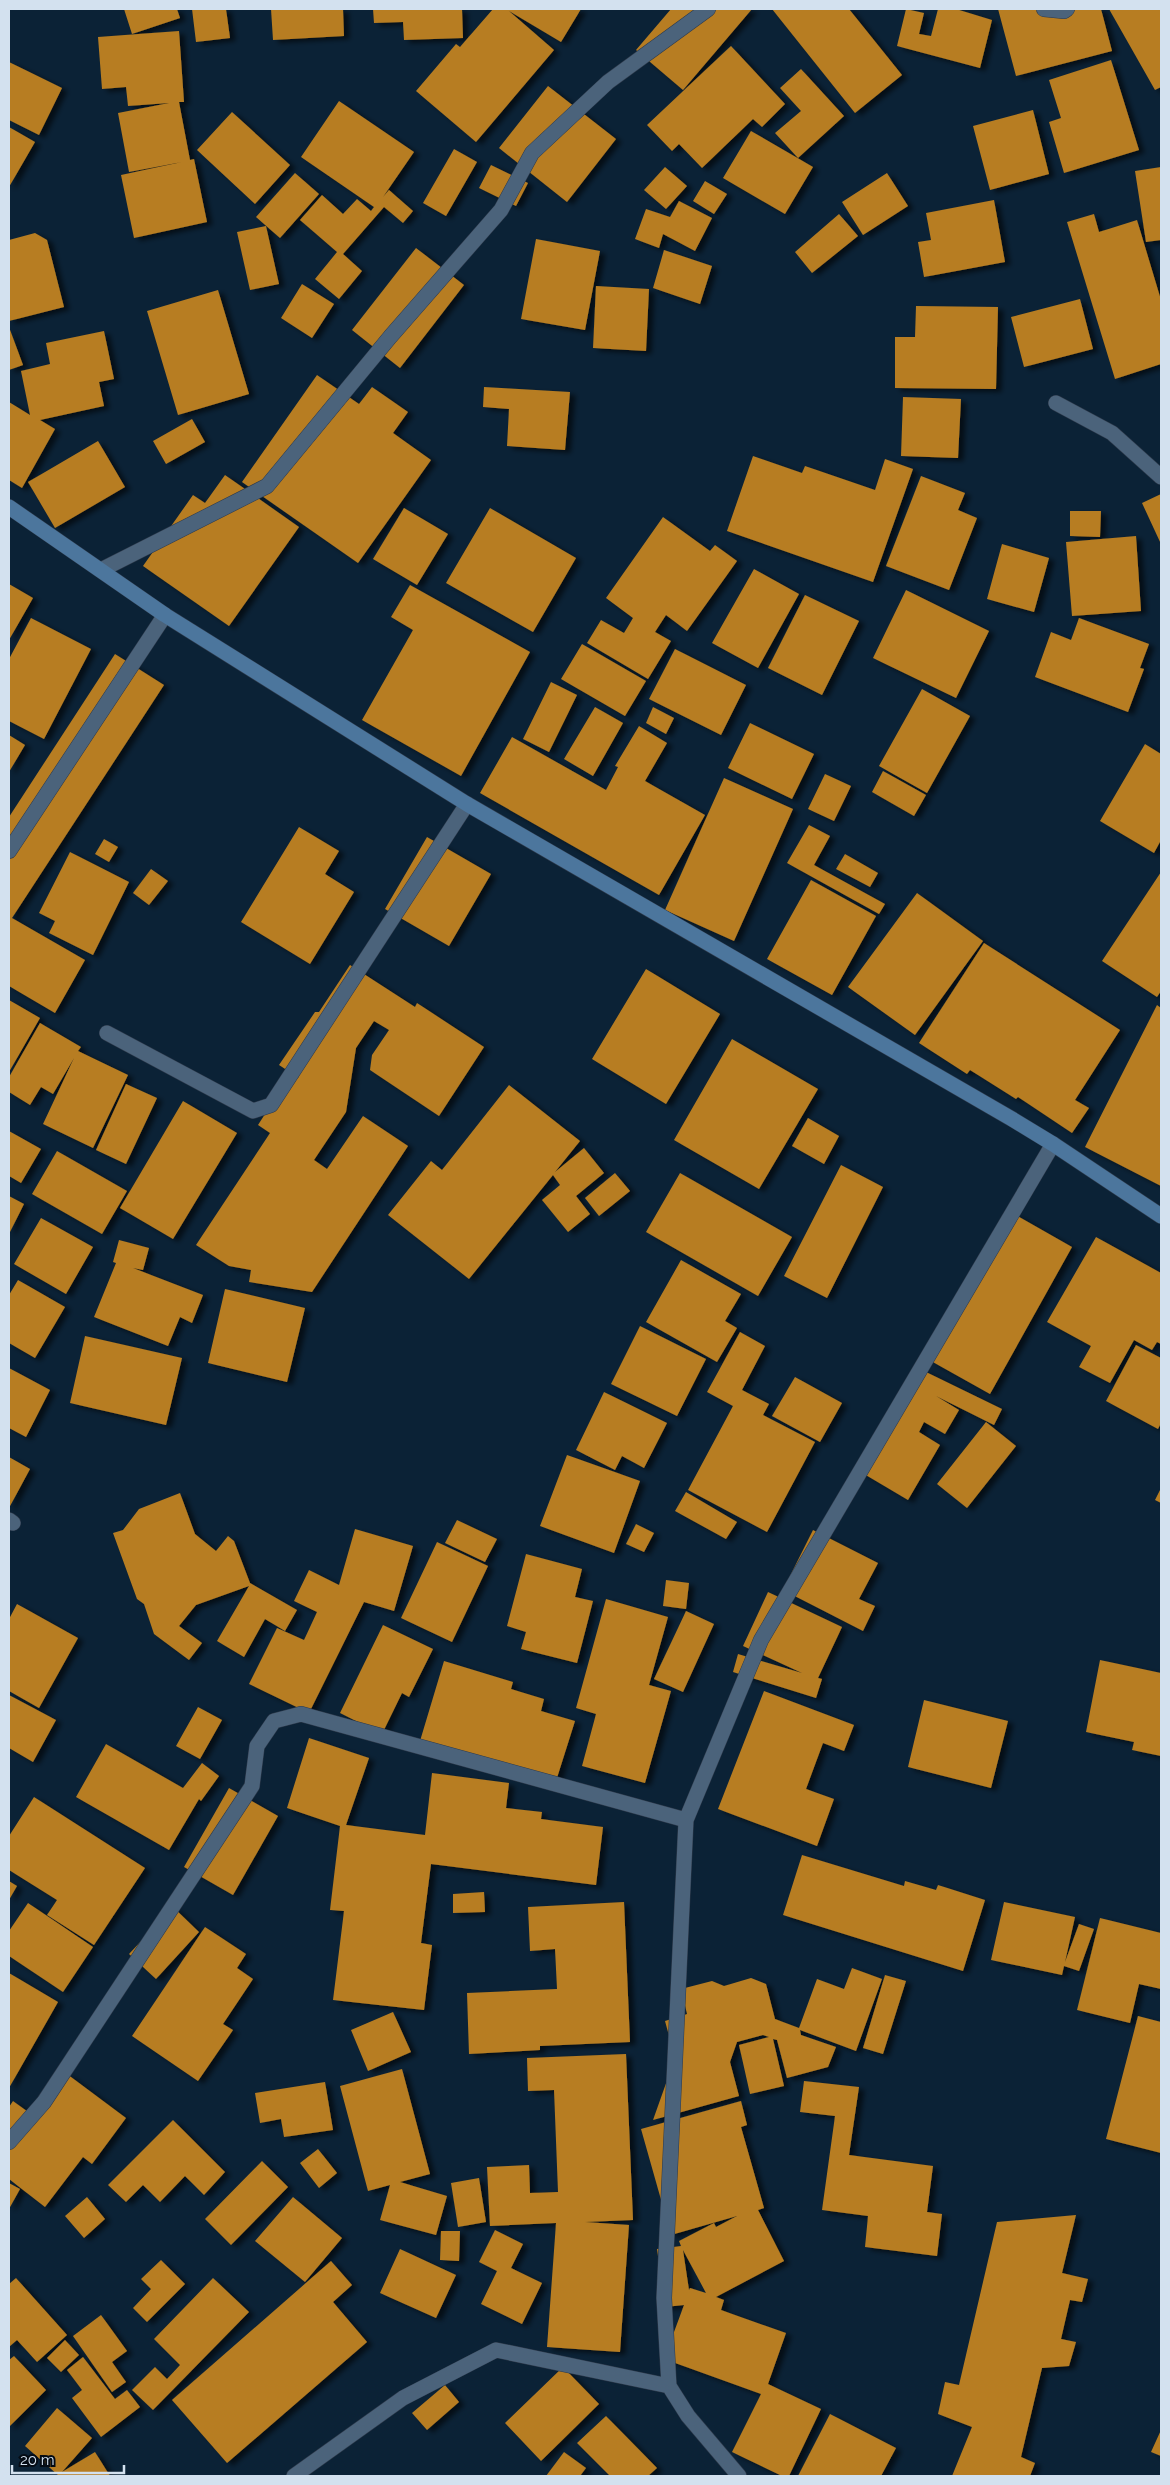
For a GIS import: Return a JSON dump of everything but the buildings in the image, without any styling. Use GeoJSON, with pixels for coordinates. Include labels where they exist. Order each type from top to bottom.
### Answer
{"type":"FeatureCollection","features":[{"type":"Feature","properties":{"kind":"main road"},"geometry":{"type":"LineString","coordinates":[[9,507],[166,615],[467,804],[1053,1144],[1161,1216]]}},
{"type":"Feature","properties":{"kind":"street"},"geometry":{"type":"LineString","coordinates":[[101,570],[267,486],[390,337],[501,210],[532,153],[608,82],[708,9]]}},
{"type":"Feature","properties":{"kind":"street"},"geometry":{"type":"LineString","coordinates":[[1044,9],[1064,11],[1067,9]]}},
{"type":"Feature","properties":{"kind":"street"},"geometry":{"type":"LineString","coordinates":[[1056,403],[1112,433],[1161,477]]}},
{"type":"Feature","properties":{"kind":"street"},"geometry":{"type":"LineString","coordinates":[[9,851],[166,615]]}},
{"type":"Feature","properties":{"kind":"street"},"geometry":{"type":"LineString","coordinates":[[107,1033],[253,1111],[271,1105],[467,804]]}},
{"type":"Feature","properties":{"kind":"street"},"geometry":{"type":"LineString","coordinates":[[739,2476],[688,2416],[669,2386],[664,2298],[686,1820],[761,1640],[1053,1144]]}},
{"type":"Feature","properties":{"kind":"street"},"geometry":{"type":"LineString","coordinates":[[9,2142],[44,2102],[252,1786],[257,1746],[274,1721],[301,1714],[686,1820]]}},
{"type":"Feature","properties":{"kind":"street"},"geometry":{"type":"LineString","coordinates":[[294,2476],[403,2398],[496,2350],[669,2386]]}}]}
